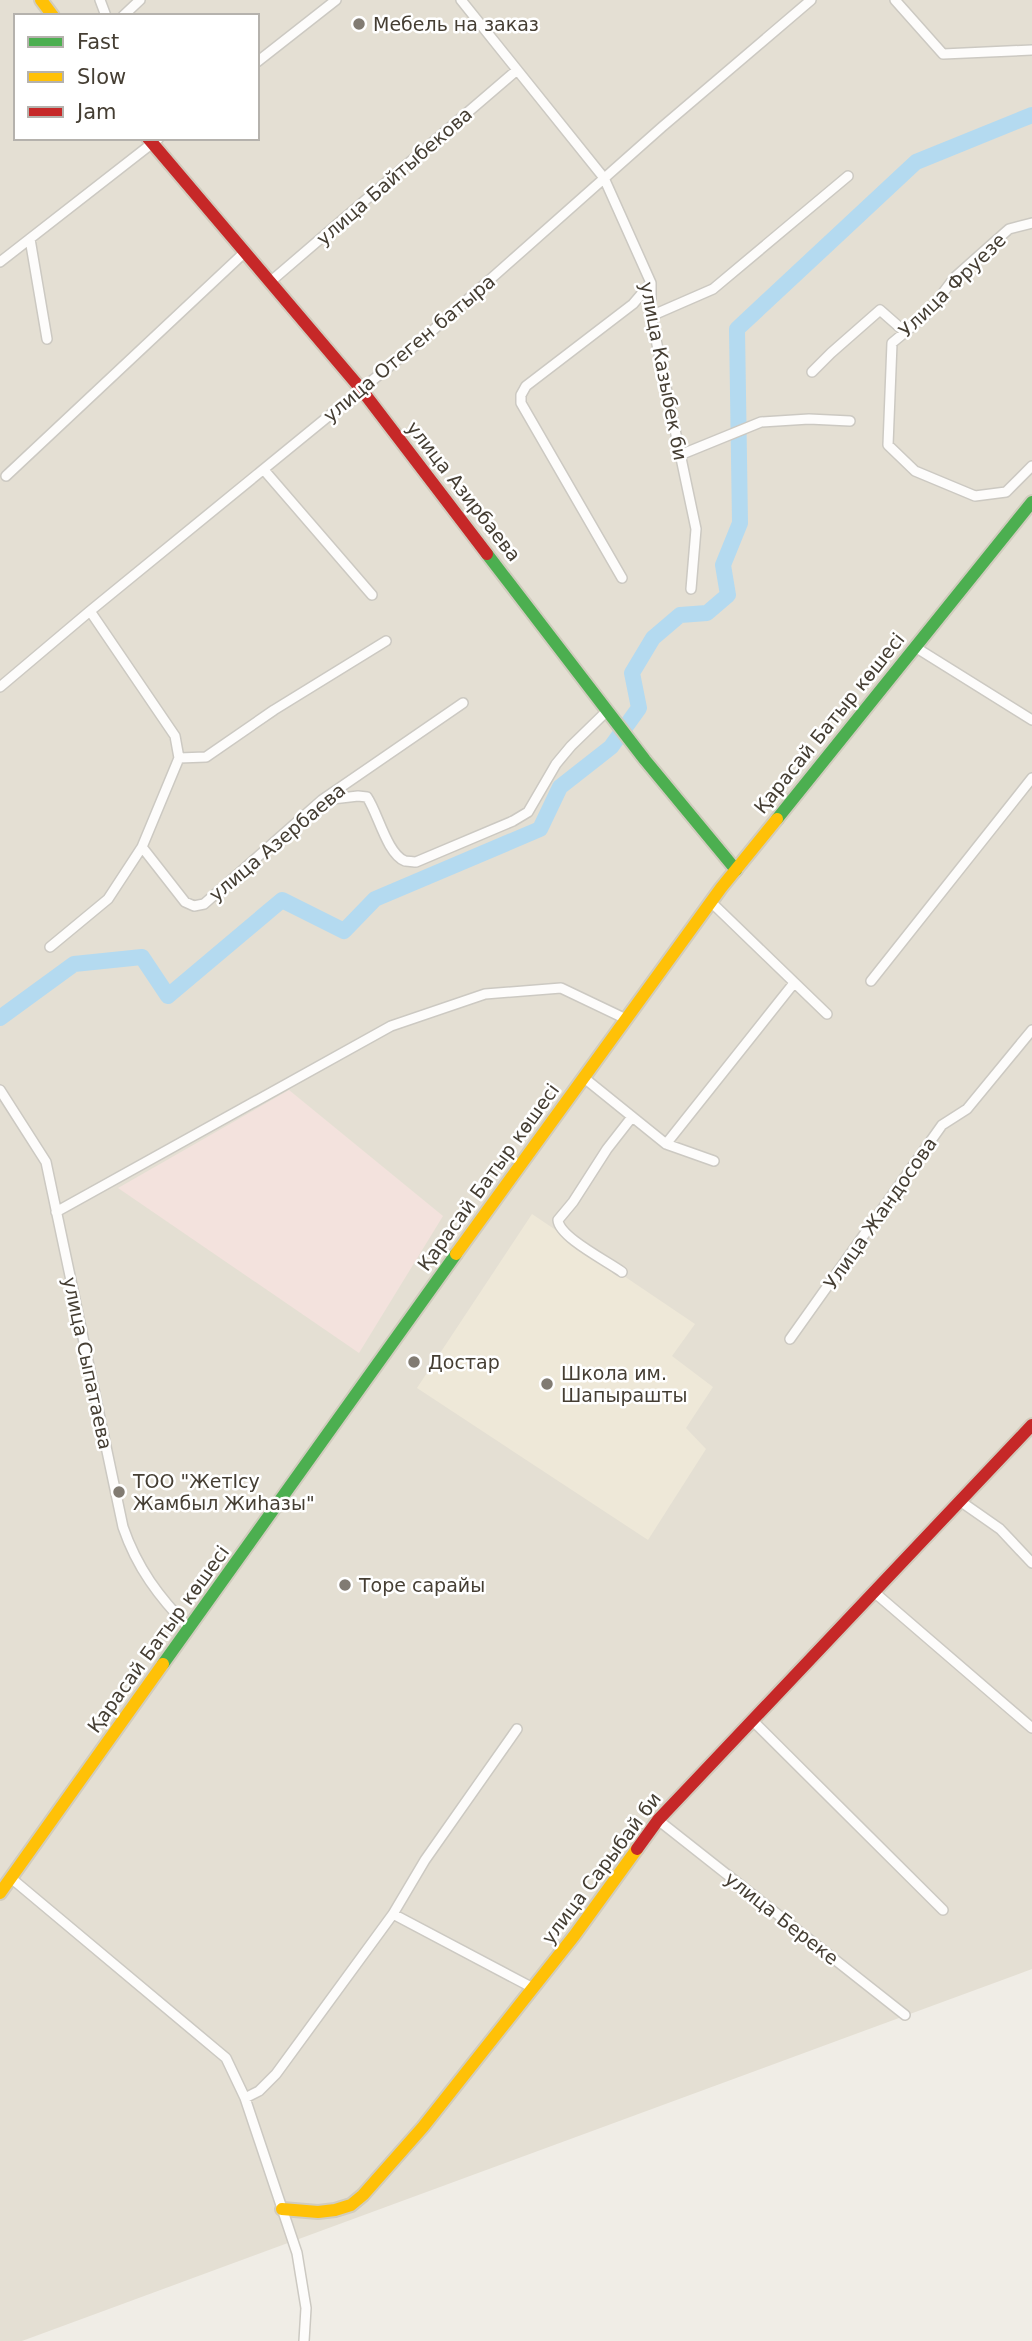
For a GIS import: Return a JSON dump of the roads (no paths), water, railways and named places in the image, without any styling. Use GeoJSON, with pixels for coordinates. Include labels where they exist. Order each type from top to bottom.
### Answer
{"type":"FeatureCollection","features":[{"type":"Feature","properties":{"kind":"main road","name":"улица Азирбаева"},"geometry":{"type":"LineString","coordinates":[[153,140],[362,389],[645,760],[736,870]]}},
{"type":"Feature","properties":{"kind":"main road","name":"Қарасай Батыр көшесі"},"geometry":{"type":"LineString","coordinates":[[0,1893],[711,902],[1032,502]]}},
{"type":"Feature","properties":{"kind":"main road","name":"улица Сарыбай би"},"geometry":{"type":"LineString","coordinates":[[282,2209],[335,2210],[351,2205],[363,2195],[423,2127],[574,1936],[658,1820],[1032,1425]]}},
{"type":"Feature","properties":{"kind":"street"},"geometry":{"type":"LineString","coordinates":[[125,14],[140,0]]}},
{"type":"Feature","properties":{"kind":"street"},"geometry":{"type":"LineString","coordinates":[[259,59],[336,0]]}},
{"type":"Feature","properties":{"kind":"street","name":"улица Казыбек би"},"geometry":{"type":"LineString","coordinates":[[461,0],[604,178],[651,284],[651,316],[696,529],[691,589]]}},
{"type":"Feature","properties":{"kind":"street","name":"улица Отеген батыра"},"geometry":{"type":"LineString","coordinates":[[0,687],[433,330],[811,0]]}},
{"type":"Feature","properties":{"kind":"street"},"geometry":{"type":"LineString","coordinates":[[895,0],[943,54],[1032,50]]}},
{"type":"Feature","properties":{"kind":"street","name":"улица Байтыбекова"},"geometry":{"type":"LineString","coordinates":[[270,282],[517,70]]}},
{"type":"Feature","properties":{"kind":"street"},"geometry":{"type":"LineString","coordinates":[[0,262],[153,140]]}},
{"type":"Feature","properties":{"kind":"street"},"geometry":{"type":"LineString","coordinates":[[651,316],[713,289],[848,176]]}},
{"type":"Feature","properties":{"kind":"street","name":"Улица Фруезе"},"geometry":{"type":"LineString","coordinates":[[1032,223],[1009,229],[955,277],[927,314],[892,343],[888,444],[915,471],[975,496],[1006,492],[1032,466]]}},
{"type":"Feature","properties":{"kind":"street"},"geometry":{"type":"LineString","coordinates":[[30,239],[47,339]]}},
{"type":"Feature","properties":{"kind":"street"},"geometry":{"type":"LineString","coordinates":[[6,476],[245,252]]}},
{"type":"Feature","properties":{"kind":"street"},"geometry":{"type":"LineString","coordinates":[[622,578],[521,404],[521,395],[526,386],[633,304],[651,284]]}},
{"type":"Feature","properties":{"kind":"street"},"geometry":{"type":"LineString","coordinates":[[812,372],[880,310],[905,332]]}},
{"type":"Feature","properties":{"kind":"street"},"geometry":{"type":"LineString","coordinates":[[680,455],[761,422],[808,418],[850,421]]}},
{"type":"Feature","properties":{"kind":"street"},"geometry":{"type":"LineString","coordinates":[[264,470],[372,595]]}},
{"type":"Feature","properties":{"kind":"street"},"geometry":{"type":"LineString","coordinates":[[50,947],[107,899],[142,847],[179,758],[175,736],[90,611]]}},
{"type":"Feature","properties":{"kind":"street"},"geometry":{"type":"LineString","coordinates":[[179,758],[206,757],[274,710],[386,641]]}},
{"type":"Feature","properties":{"kind":"street"},"geometry":{"type":"LineString","coordinates":[[915,648],[1032,720]]}},
{"type":"Feature","properties":{"kind":"street","name":"улица Азербаева"},"geometry":{"type":"LineString","coordinates":[[142,847],[185,902],[194,906],[204,904],[322,800],[463,703]]}},
{"type":"Feature","properties":{"kind":"street"},"geometry":{"type":"LineString","coordinates":[[322,800],[367,797],[397,855],[405,861],[416,862],[513,821],[528,812],[556,764],[571,746],[611,713]]}},
{"type":"Feature","properties":{"kind":"street"},"geometry":{"type":"LineString","coordinates":[[872,981],[1032,778]]}},
{"type":"Feature","properties":{"kind":"street"},"geometry":{"type":"LineString","coordinates":[[711,902],[827,1014]]}},
{"type":"Feature","properties":{"kind":"street"},"geometry":{"type":"LineString","coordinates":[[666,1144],[794,983]]}},
{"type":"Feature","properties":{"kind":"street"},"geometry":{"type":"LineString","coordinates":[[56,1212],[391,1026],[485,994],[561,988],[626,1019]]}},
{"type":"Feature","properties":{"kind":"street","name":"Улица Жандосова"},"geometry":{"type":"LineString","coordinates":[[790,1339],[942,1125],[967,1109],[1032,1030]]}},
{"type":"Feature","properties":{"kind":"street"},"geometry":{"type":"LineString","coordinates":[[583,1077],[666,1144],[714,1161]]}},
{"type":"Feature","properties":{"kind":"street","name":"улица Сыпатаева"},"geometry":{"type":"LineString","coordinates":[[0,1090],[3,1103],[46,1162],[123,1527],[131,1553],[161,1599],[190,1628]]}},
{"type":"Feature","properties":{"kind":"street"},"geometry":{"type":"LineString","coordinates":[[622,1272],[566,1235],[558,1227],[558,1220],[632,1117]]}},
{"type":"Feature","properties":{"kind":"street"},"geometry":{"type":"LineString","coordinates":[[960,1501],[1000,1529],[1032,1563]]}},
{"type":"Feature","properties":{"kind":"street"},"geometry":{"type":"LineString","coordinates":[[874,1592],[1032,1728]]}},
{"type":"Feature","properties":{"kind":"street"},"geometry":{"type":"LineString","coordinates":[[752,1720],[943,1910]]}},
{"type":"Feature","properties":{"kind":"street"},"geometry":{"type":"LineString","coordinates":[[245,2098],[259,2091],[276,2074],[393,1914],[425,1860],[517,1729]]}},
{"type":"Feature","properties":{"kind":"street","name":"улица Береке"},"geometry":{"type":"LineString","coordinates":[[658,1820],[905,2015]]}},
{"type":"Feature","properties":{"kind":"street"},"geometry":{"type":"LineString","coordinates":[[11,1878],[226,2057],[245,2098],[296,2253],[306,2308],[304,2341]]}},
{"type":"Feature","properties":{"kind":"street"},"geometry":{"type":"LineString","coordinates":[[393,1914],[533,1988]]}},
{"type":"Feature","properties":{"kind":"waterway"},"geometry":{"type":"LineString","coordinates":[[0,1018],[74,964],[142,957],[168,996],[282,900],[344,931],[375,899],[540,829],[560,787],[611,747],[639,708],[632,673],[653,638],[680,615],[707,613],[728,595],[723,565],[740,523],[737,329],[916,162],[1032,115]]}},
{"type":"Feature","properties":{"kind":"place","name":"Мебель на заказ"},"geometry":{"type":"Point","coordinates":[359,24]}},
{"type":"Feature","properties":{"kind":"place","name":"Достар"},"geometry":{"type":"Point","coordinates":[414,1362]}},
{"type":"Feature","properties":{"kind":"place","name":"Школа им. Шапырашты"},"geometry":{"type":"Point","coordinates":[547,1384]}},
{"type":"Feature","properties":{"kind":"place","name":"ТОО \"ЖетIсу Жамбыл Жиhазы\""},"geometry":{"type":"Point","coordinates":[119,1492]}},
{"type":"Feature","properties":{"kind":"place","name":"Торе сарайы"},"geometry":{"type":"Point","coordinates":[345,1585]}}]}
